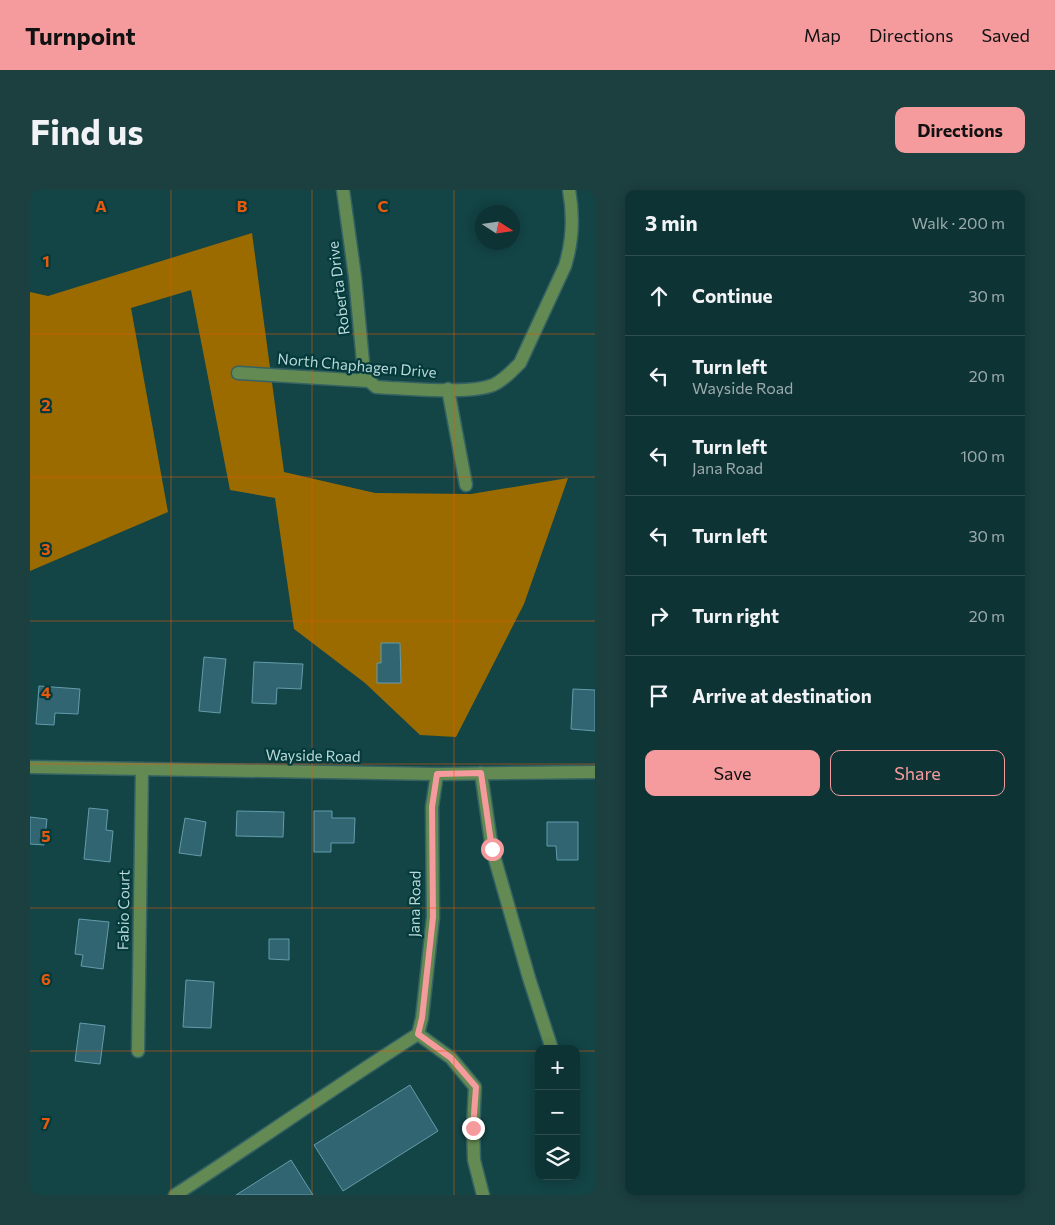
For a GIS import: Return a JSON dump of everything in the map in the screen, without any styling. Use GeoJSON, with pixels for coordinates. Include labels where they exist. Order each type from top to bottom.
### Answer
{"type":"FeatureCollection","features":[{"type":"Feature","properties":{"kind":"street","name":"Roberta Drive"},"geometry":{"type":"LineString","coordinates":[[343,190],[355,277],[364,373],[369,381]]}},
{"type":"Feature","properties":{"kind":"street","name":"North Chaphagen Drive"},"geometry":{"type":"LineString","coordinates":[[238,373],[369,381],[376,387],[391,388],[480,389],[495,385],[510,374],[520,363],[565,266],[570,249],[573,211],[569,190]]}},
{"type":"Feature","properties":{"kind":"street"},"geometry":{"type":"LineString","coordinates":[[448,389],[466,485]]}},
{"type":"Feature","properties":{"kind":"street","name":"Wayside Road"},"geometry":{"type":"LineString","coordinates":[[30,767],[437,774],[595,772]]}},
{"type":"Feature","properties":{"kind":"street","name":"Fabio Court"},"geometry":{"type":"LineString","coordinates":[[138,1051],[142,769]]}},
{"type":"Feature","properties":{"kind":"street"},"geometry":{"type":"LineString","coordinates":[[481,773],[492,849],[529,978],[551,1045]]}},
{"type":"Feature","properties":{"kind":"street","name":"Jana Road"},"geometry":{"type":"LineString","coordinates":[[418,1034],[422,1018],[433,917],[432,807],[437,774]]}},
{"type":"Feature","properties":{"kind":"street"},"geometry":{"type":"LineString","coordinates":[[176,1195],[344,1081],[418,1034],[451,1058],[476,1087],[473,1128],[474,1160],[483,1195]]}},
{"type":"Feature","properties":{"kind":"shaded area"},"geometry":{"type":"Polygon","coordinates":[[[252,233],[284,472],[375,493],[471,494],[568,478],[524,604],[456,737],[420,735],[365,683],[294,629],[275,498],[230,490],[191,290],[131,308],[168,512],[30,571],[30,292],[48,296],[252,233]]]}},
{"type":"Feature","properties":{"kind":"building"},"geometry":{"type":"Polygon","coordinates":[[[381,643],[400,643],[401,683],[377,683],[377,663],[381,663],[381,643]]]}},
{"type":"Feature","properties":{"kind":"building"},"geometry":{"type":"Polygon","coordinates":[[[204,657],[226,659],[220,713],[199,711],[204,657]]]}},
{"type":"Feature","properties":{"kind":"building"},"geometry":{"type":"Polygon","coordinates":[[[254,662],[303,664],[301,689],[277,688],[276,704],[252,703],[254,662]]]}},
{"type":"Feature","properties":{"kind":"building"},"geometry":{"type":"Polygon","coordinates":[[[39,686],[80,689],[78,714],[55,713],[54,725],[36,724],[39,686]]]}},
{"type":"Feature","properties":{"kind":"building"},"geometry":{"type":"Polygon","coordinates":[[[573,689],[595,690],[595,731],[571,729],[573,689]]]}},
{"type":"Feature","properties":{"kind":"building"},"geometry":{"type":"Polygon","coordinates":[[[89,808],[108,810],[106,830],[113,831],[110,862],[84,859],[89,808]]]}},
{"type":"Feature","properties":{"kind":"building"},"geometry":{"type":"Polygon","coordinates":[[[237,811],[284,812],[283,837],[236,836],[237,811]]]}},
{"type":"Feature","properties":{"kind":"building"},"geometry":{"type":"Polygon","coordinates":[[[314,811],[332,811],[332,818],[355,818],[354,843],[331,843],[331,852],[314,852],[314,811]]]}},
{"type":"Feature","properties":{"kind":"building"},"geometry":{"type":"Polygon","coordinates":[[[30,817],[47,819],[44,845],[30,844],[30,817]]]}},
{"type":"Feature","properties":{"kind":"building"},"geometry":{"type":"Polygon","coordinates":[[[185,818],[206,822],[201,856],[179,853],[185,818]]]}},
{"type":"Feature","properties":{"kind":"building"},"geometry":{"type":"Polygon","coordinates":[[[547,822],[578,822],[578,860],[557,860],[556,846],[547,846],[547,822]]]}},
{"type":"Feature","properties":{"kind":"building"},"geometry":{"type":"Polygon","coordinates":[[[79,919],[109,922],[103,969],[81,966],[83,955],[75,954],[79,919]]]}},
{"type":"Feature","properties":{"kind":"building"},"geometry":{"type":"Polygon","coordinates":[[[269,939],[289,939],[289,960],[269,959],[269,939]]]}},
{"type":"Feature","properties":{"kind":"building"},"geometry":{"type":"Polygon","coordinates":[[[186,980],[214,982],[211,1028],[183,1027],[186,980]]]}},
{"type":"Feature","properties":{"kind":"building"},"geometry":{"type":"Polygon","coordinates":[[[80,1023],[105,1026],[100,1064],[75,1061],[80,1023]]]}},
{"type":"Feature","properties":{"kind":"building"},"geometry":{"type":"Polygon","coordinates":[[[410,1085],[438,1131],[343,1191],[314,1145],[410,1085]]]}},
{"type":"Feature","properties":{"kind":"building"},"geometry":{"type":"Polygon","coordinates":[[[291,1160],[313,1195],[236,1195],[291,1160]]]}},
{"type":"Feature","properties":{"kind":"route"},"geometry":{"type":"LineString","coordinates":[[473,1128],[476,1087],[451,1058],[418,1034],[422,1018],[433,917],[432,807],[437,774],[481,773],[492,849]]}}]}
